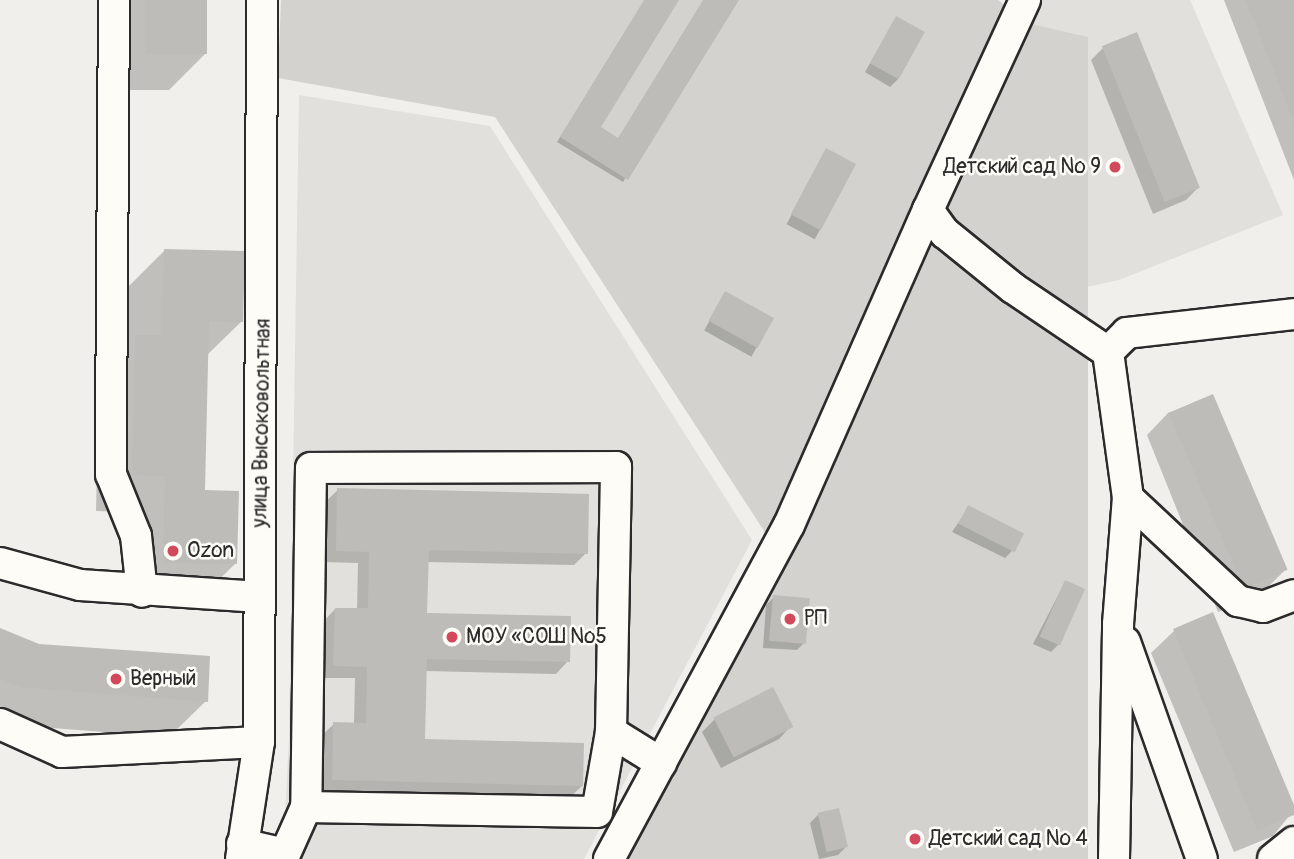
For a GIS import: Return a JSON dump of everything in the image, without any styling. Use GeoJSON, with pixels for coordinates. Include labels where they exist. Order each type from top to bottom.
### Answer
{"type":"FeatureCollection","features":[{"type":"Feature","properties":{"kind":"street"},"geometry":{"type":"LineString","coordinates":[[114,0],[111,474],[136,536],[142,592]]}},
{"type":"Feature","properties":{"kind":"street","name":"улица Высоковольтная"},"geometry":{"type":"LineString","coordinates":[[241,851],[259,742],[262,0]]}},
{"type":"Feature","properties":{"kind":"street"},"geometry":{"type":"LineString","coordinates":[[609,859],[828,445],[928,210],[1025,0]]}},
{"type":"Feature","properties":{"kind":"street"},"geometry":{"type":"LineString","coordinates":[[928,210],[945,233],[1013,288],[1108,352],[1128,498],[1118,624],[1114,859]]}},
{"type":"Feature","properties":{"kind":"street"},"geometry":{"type":"LineString","coordinates":[[1108,352],[1127,333],[1294,314]]}},
{"type":"Feature","properties":{"kind":"street"},"geometry":{"type":"LineString","coordinates":[[241,851],[285,854],[306,807],[311,468],[616,467],[611,732],[597,812],[306,807]]}},
{"type":"Feature","properties":{"kind":"street"},"geometry":{"type":"LineString","coordinates":[[1128,498],[1238,601],[1263,607],[1294,595]]}},
{"type":"Feature","properties":{"kind":"street"},"geometry":{"type":"LineString","coordinates":[[0,563],[80,585],[142,592],[260,597]]}},
{"type":"Feature","properties":{"kind":"street"},"geometry":{"type":"LineString","coordinates":[[1118,624],[1202,859]]}},
{"type":"Feature","properties":{"kind":"street"},"geometry":{"type":"LineString","coordinates":[[0,724],[62,752],[259,742]]}},
{"type":"Feature","properties":{"kind":"street"},"geometry":{"type":"LineString","coordinates":[[611,732],[660,763]]}},
{"type":"Feature","properties":{"kind":"street"},"geometry":{"type":"LineString","coordinates":[[1273,859],[1294,842]]}},
{"type":"Feature","properties":{"kind":"shaded area"},"geometry":{"type":"Polygon","coordinates":[[[281,0],[998,0],[1031,24],[1088,37],[1088,859],[620,859],[783,560],[495,117],[278,78],[281,0]]]}},
{"type":"Feature","properties":{"kind":"shaded area","name":"Детский сад № 9"},"geometry":{"type":"Polygon","coordinates":[[[1040,0],[1190,0],[1283,215],[1119,280],[1073,290],[988,119],[1040,0]]]}},
{"type":"Feature","properties":{"kind":"shaded area"},"geometry":{"type":"Polygon","coordinates":[[[299,95],[490,126],[752,540],[584,859],[283,859],[289,737],[299,95]]]}},
{"type":"Feature","properties":{"kind":"building"},"geometry":{"type":"Polygon","coordinates":[[[146,0],[207,0],[207,54],[146,54],[146,0]]]}},
{"type":"Feature","properties":{"kind":"building"},"geometry":{"type":"Polygon","coordinates":[[[644,0],[679,0],[601,127],[618,138],[703,0],[739,0],[628,180],[560,137],[644,0]]]}},
{"type":"Feature","properties":{"kind":"building"},"geometry":{"type":"Polygon","coordinates":[[[1246,0],[1294,0],[1294,123],[1246,0]]]}},
{"type":"Feature","properties":{"kind":"building"},"geometry":{"type":"Polygon","coordinates":[[[896,16],[925,32],[899,79],[870,63],[896,16]]]}},
{"type":"Feature","properties":{"kind":"building"},"geometry":{"type":"Polygon","coordinates":[[[1137,32],[1200,188],[1165,202],[1102,46],[1137,32]]]}},
{"type":"Feature","properties":{"kind":"building"},"geometry":{"type":"Polygon","coordinates":[[[826,148],[856,164],[821,230],[791,214],[826,148]]]}},
{"type":"Feature","properties":{"kind":"building"},"geometry":{"type":"Polygon","coordinates":[[[164,249],[245,251],[243,322],[209,321],[205,490],[239,491],[237,564],[163,563],[165,476],[132,475],[135,335],[162,335],[164,249]]]}},
{"type":"Feature","properties":{"kind":"building"},"geometry":{"type":"Polygon","coordinates":[[[725,291],[774,318],[757,348],[709,321],[725,291]]]}},
{"type":"Feature","properties":{"kind":"building"},"geometry":{"type":"Polygon","coordinates":[[[1213,394],[1288,570],[1243,589],[1169,413],[1213,394]]]}},
{"type":"Feature","properties":{"kind":"building","name":"МОУ «СОШ №5"},"geometry":{"type":"Polygon","coordinates":[[[337,488],[589,494],[588,554],[429,550],[427,613],[571,616],[570,662],[427,659],[425,739],[584,743],[583,786],[332,780],[333,722],[366,723],[367,667],[333,666],[335,608],[368,608],[369,552],[336,551],[337,488]]]}},
{"type":"Feature","properties":{"kind":"building"},"geometry":{"type":"Polygon","coordinates":[[[968,505],[1024,534],[1015,552],[958,524],[968,505]]]}},
{"type":"Feature","properties":{"kind":"building"},"geometry":{"type":"Polygon","coordinates":[[[1065,580],[1085,589],[1060,646],[1040,637],[1065,580]]]}},
{"type":"Feature","properties":{"kind":"building","name":"РП"},"geometry":{"type":"Polygon","coordinates":[[[773,595],[810,598],[806,644],[769,641],[773,595]]]}},
{"type":"Feature","properties":{"kind":"building"},"geometry":{"type":"Polygon","coordinates":[[[1213,612],[1294,805],[1294,815],[1257,830],[1173,629],[1213,612]]]}},
{"type":"Feature","properties":{"kind":"building"},"geometry":{"type":"Polygon","coordinates":[[[0,628],[39,644],[210,656],[208,702],[21,687],[0,679],[0,628]]]}},
{"type":"Feature","properties":{"kind":"building"},"geometry":{"type":"Polygon","coordinates":[[[773,687],[793,727],[734,758],[713,717],[773,687]]]}},
{"type":"Feature","properties":{"kind":"building"},"geometry":{"type":"Polygon","coordinates":[[[839,808],[848,847],[827,852],[818,813],[839,808]]]}},
{"type":"Feature","properties":{"kind":"place","name":"Детский сад № 9"},"geometry":{"type":"Point","coordinates":[1115,167]}},
{"type":"Feature","properties":{"kind":"place","name":"Ozon"},"geometry":{"type":"Point","coordinates":[173,551]}},
{"type":"Feature","properties":{"kind":"place","name":"РП"},"geometry":{"type":"Point","coordinates":[790,619]}},
{"type":"Feature","properties":{"kind":"place","name":"МОУ «СОШ №5"},"geometry":{"type":"Point","coordinates":[452,637]}},
{"type":"Feature","properties":{"kind":"place","name":"Верный"},"geometry":{"type":"Point","coordinates":[116,679]}},
{"type":"Feature","properties":{"kind":"place","name":"Детский сад № 4"},"geometry":{"type":"Point","coordinates":[915,839]}}]}
